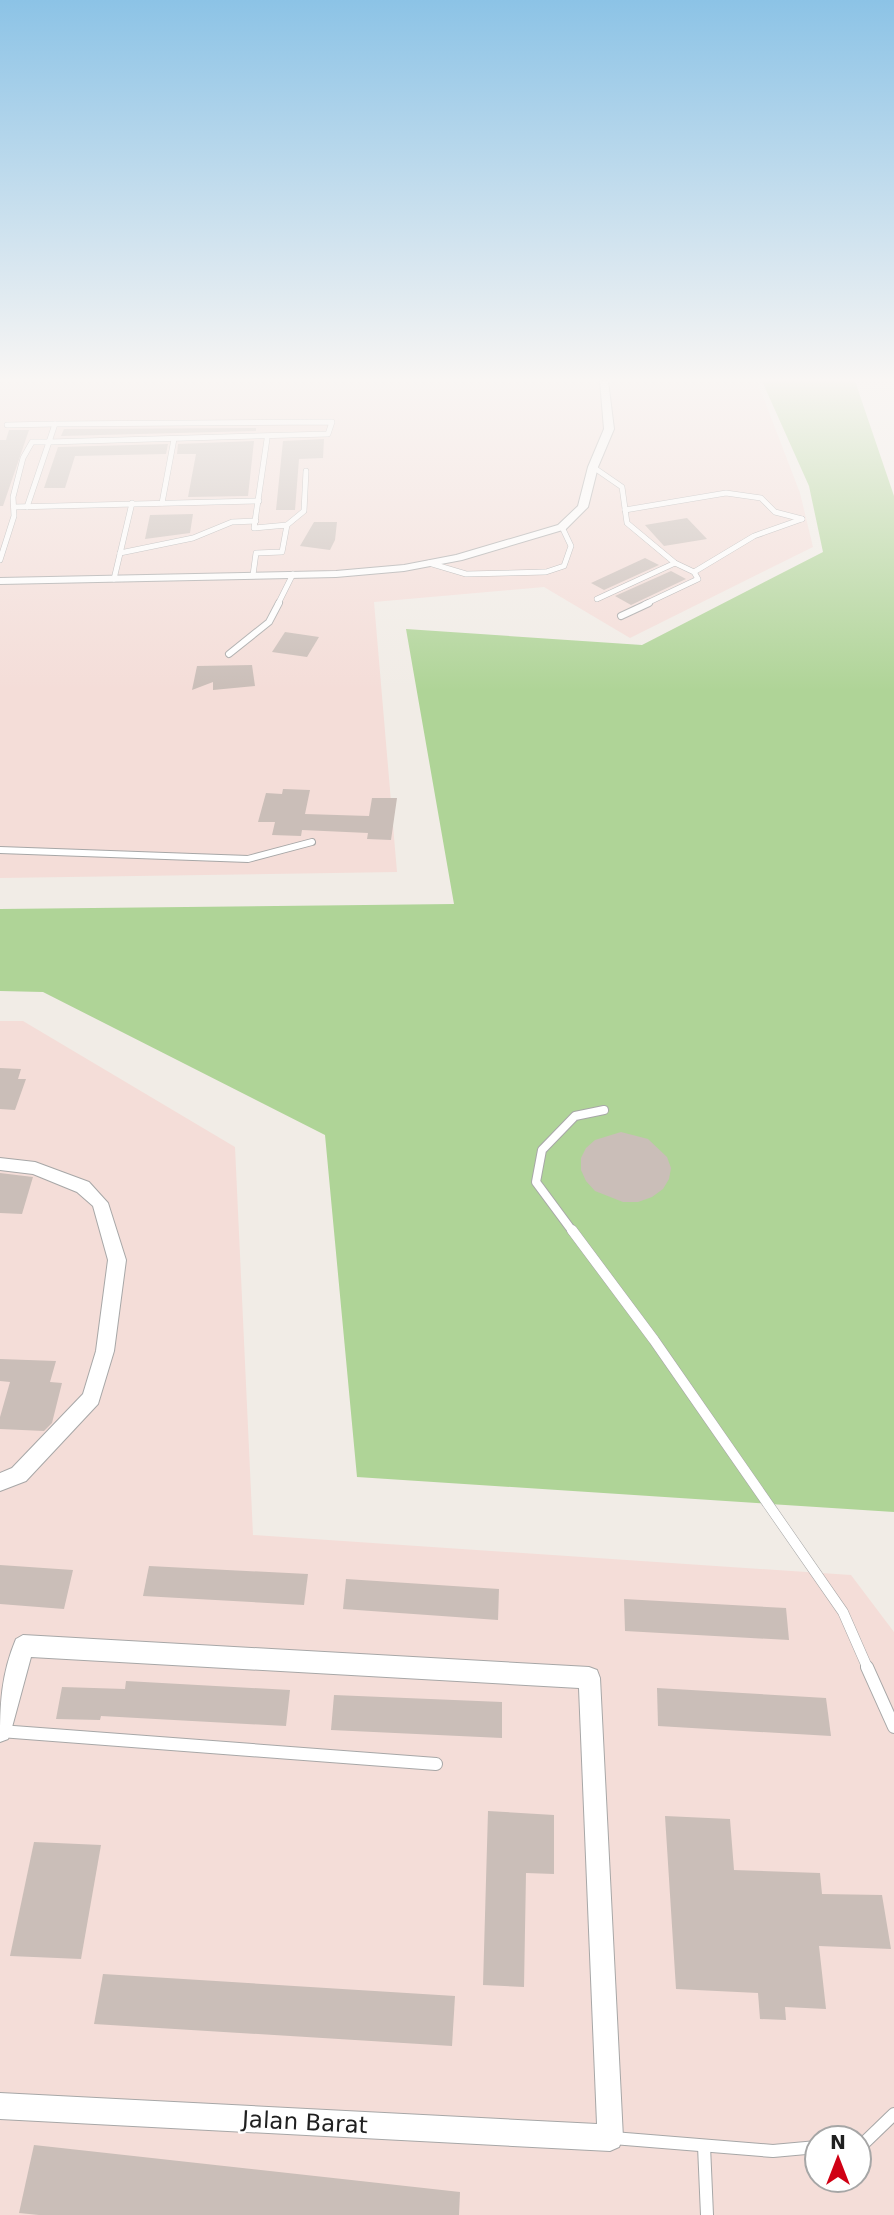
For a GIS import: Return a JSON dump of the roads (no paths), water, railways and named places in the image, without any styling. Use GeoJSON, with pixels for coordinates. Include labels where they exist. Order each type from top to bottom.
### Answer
{"type":"FeatureCollection","features":[{"type":"Feature","properties":{"kind":"street"},"geometry":{"type":"LineString","coordinates":[[0,581],[336,574],[429,563],[458,558],[562,527],[583,507],[589,484]]}},
{"type":"Feature","properties":{"kind":"street"},"geometry":{"type":"LineString","coordinates":[[0,1164],[35,1168],[83,1187],[100,1203],[117,1260],[105,1351],[91,1398],[19,1475],[0,1482]]}},
{"type":"Feature","properties":{"kind":"street"},"geometry":{"type":"LineString","coordinates":[[0,1731],[23,1646],[589,1678],[610,2138]]}},
{"type":"Feature","properties":{"kind":"street","name":"Jalan Barat"},"geometry":{"type":"LineString","coordinates":[[0,2106],[610,2138]]}},
{"type":"Feature","properties":{"kind":"lane"},"geometry":{"type":"LineString","coordinates":[[0,560],[14,516],[13,496],[16,484]]}},
{"type":"Feature","properties":{"kind":"lane"},"geometry":{"type":"LineString","coordinates":[[27,507],[35,484]]}},
{"type":"Feature","properties":{"kind":"lane"},"geometry":{"type":"LineString","coordinates":[[162,503],[165,484]]}},
{"type":"Feature","properties":{"kind":"lane"},"geometry":{"type":"LineString","coordinates":[[261,484],[254,528],[287,525],[304,511],[305,484]]}},
{"type":"Feature","properties":{"kind":"lane"},"geometry":{"type":"LineString","coordinates":[[618,484],[622,487],[627,523],[675,563],[694,572],[698,579],[621,616]]}},
{"type":"Feature","properties":{"kind":"lane"},"geometry":{"type":"LineString","coordinates":[[625,510],[726,493],[761,498],[775,512],[802,519],[754,536],[694,572]]}},
{"type":"Feature","properties":{"kind":"lane"},"geometry":{"type":"LineString","coordinates":[[14,508],[259,501]]}},
{"type":"Feature","properties":{"kind":"lane"},"geometry":{"type":"LineString","coordinates":[[114,579],[132,503]]}},
{"type":"Feature","properties":{"kind":"lane"},"geometry":{"type":"LineString","coordinates":[[120,553],[193,538],[232,522],[256,521]]}},
{"type":"Feature","properties":{"kind":"lane"},"geometry":{"type":"LineString","coordinates":[[253,575],[256,552],[282,552],[287,525]]}},
{"type":"Feature","properties":{"kind":"lane"},"geometry":{"type":"LineString","coordinates":[[429,563],[466,574],[547,572],[564,566],[568,556],[571,546],[562,527]]}},
{"type":"Feature","properties":{"kind":"lane"},"geometry":{"type":"LineString","coordinates":[[597,599],[675,563]]}},
{"type":"Feature","properties":{"kind":"lane"},"geometry":{"type":"LineString","coordinates":[[229,654],[270,622],[293,575]]}},
{"type":"Feature","properties":{"kind":"lane"},"geometry":{"type":"LineString","coordinates":[[0,850],[248,859],[312,842]]}},
{"type":"Feature","properties":{"kind":"lane"},"geometry":{"type":"LineString","coordinates":[[604,1110],[575,1116],[542,1150],[536,1182],[654,1340],[843,1612],[894,1727]]}},
{"type":"Feature","properties":{"kind":"lane"},"geometry":{"type":"LineString","coordinates":[[0,1731],[436,1764]]}},
{"type":"Feature","properties":{"kind":"lane"},"geometry":{"type":"LineString","coordinates":[[873,2134],[894,2114]]}},
{"type":"Feature","properties":{"kind":"lane"},"geometry":{"type":"LineString","coordinates":[[610,2138],[773,2151],[803,2148]]}},
{"type":"Feature","properties":{"kind":"lane"},"geometry":{"type":"LineString","coordinates":[[704,2146],[707,2215]]}}]}
